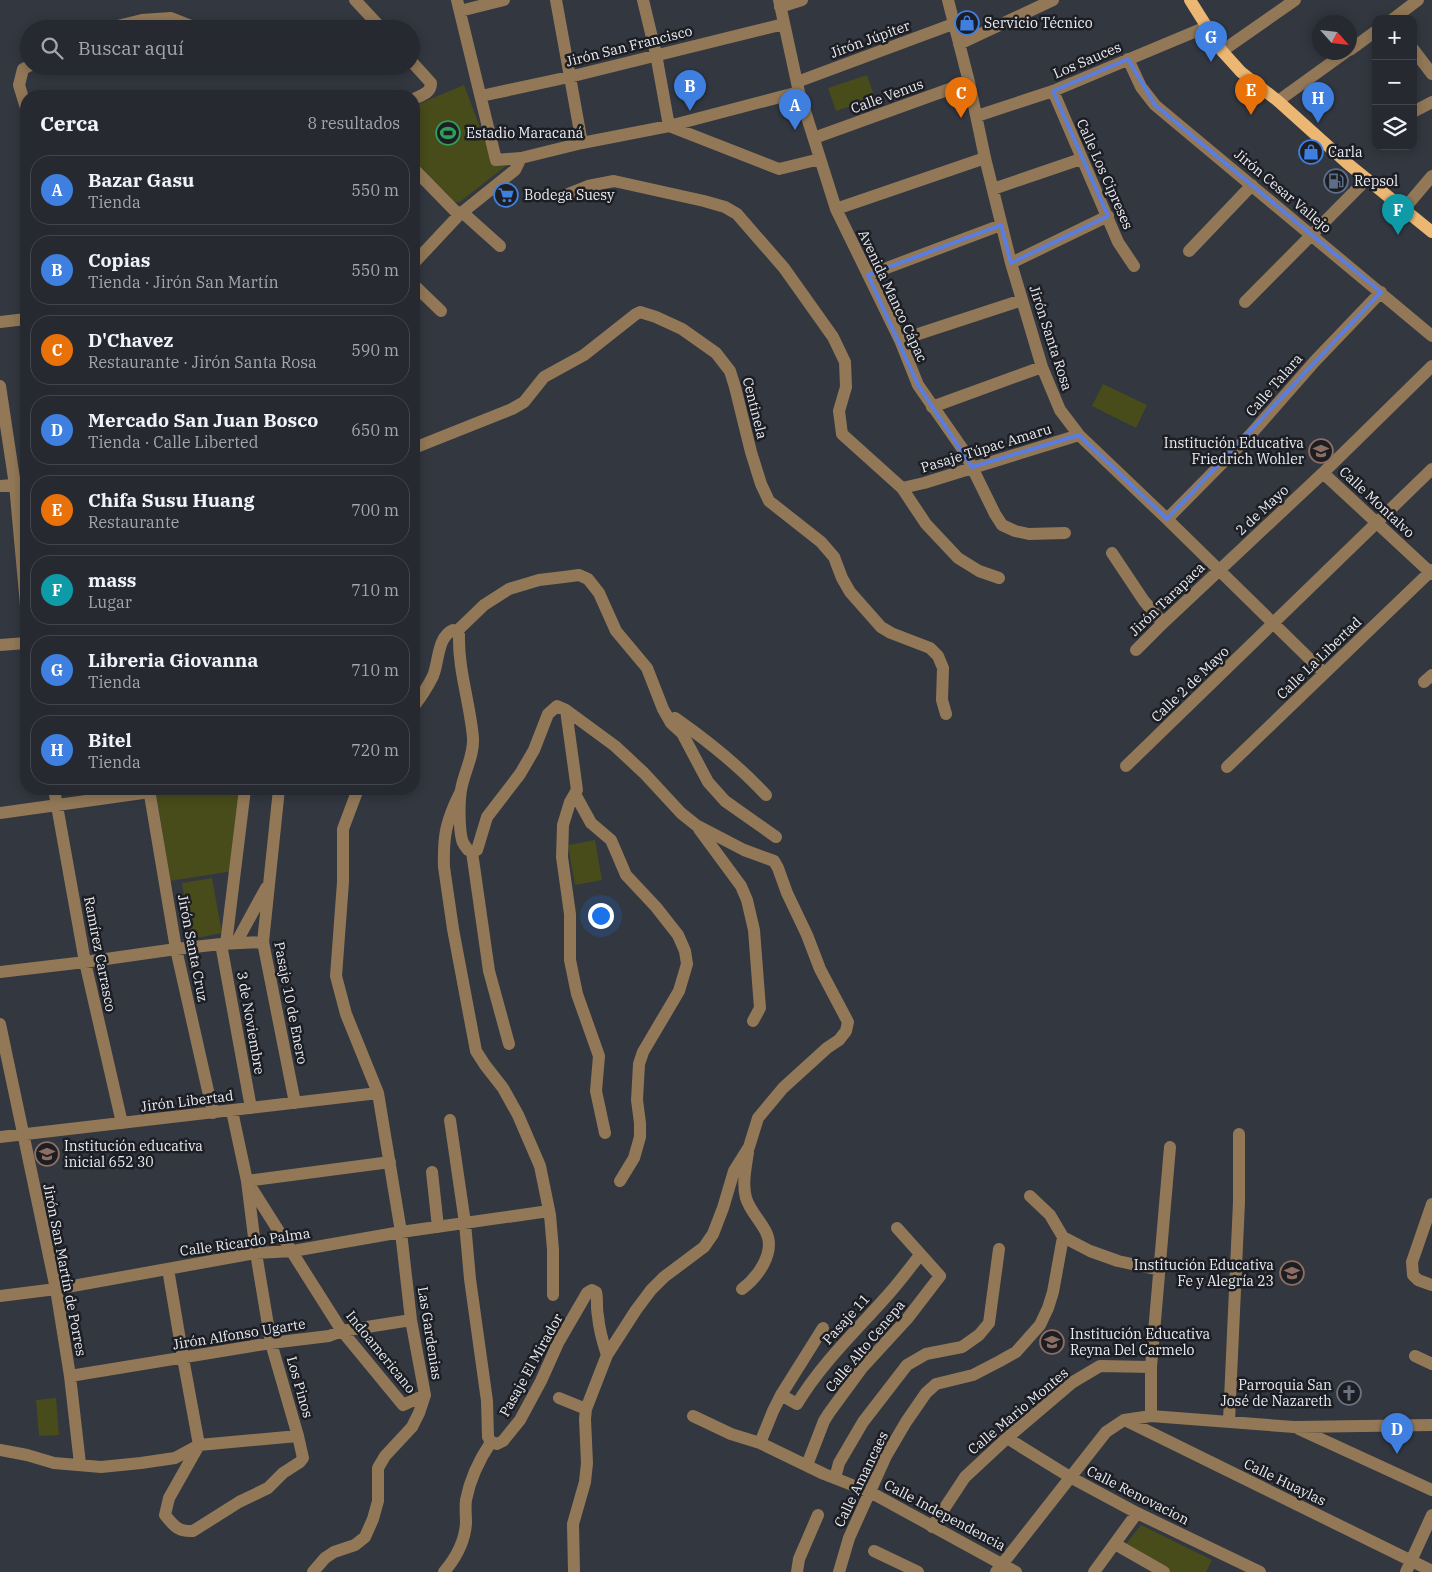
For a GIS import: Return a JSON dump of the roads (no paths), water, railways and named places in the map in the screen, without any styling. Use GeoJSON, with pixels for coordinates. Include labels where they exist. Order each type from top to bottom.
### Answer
{"type":"FeatureCollection","features":[{"type":"Feature","properties":{"kind":"main road"},"geometry":{"type":"LineString","coordinates":[[1190,0],[1222,51],[1241,72],[1278,101],[1432,232]]}},
{"type":"Feature","properties":{"kind":"street"},"geometry":{"type":"LineString","coordinates":[[355,0],[374,20]]}},
{"type":"Feature","properties":{"kind":"street"},"geometry":{"type":"LineString","coordinates":[[482,96],[458,6],[504,0]]}},
{"type":"Feature","properties":{"kind":"street"},"geometry":{"type":"LineString","coordinates":[[556,0],[582,143]]}},
{"type":"Feature","properties":{"kind":"street"},"geometry":{"type":"LineString","coordinates":[[643,0],[656,54],[669,126],[779,169],[820,159]]}},
{"type":"Feature","properties":{"kind":"street"},"geometry":{"type":"LineString","coordinates":[[780,4],[802,0]]}},
{"type":"Feature","properties":{"kind":"street","name":"Jirón Santa Rosa"},"geometry":{"type":"LineString","coordinates":[[948,0],[970,82],[985,158],[1011,263],[1042,368],[1060,410],[1079,435],[1168,519],[1324,673]]}},
{"type":"Feature","properties":{"kind":"street"},"geometry":{"type":"LineString","coordinates":[[959,44],[1052,0]]}},
{"type":"Feature","properties":{"kind":"street"},"geometry":{"type":"LineString","coordinates":[[1222,51],[1295,0]]}},
{"type":"Feature","properties":{"kind":"street"},"geometry":{"type":"LineString","coordinates":[[1398,15],[1418,0]]}},
{"type":"Feature","properties":{"kind":"street","name":"Avenida Manco Cápac"},"geometry":{"type":"LineString","coordinates":[[780,4],[798,87],[836,209],[900,340],[918,385],[964,451],[1002,525],[1015,531],[1029,534],[1065,533]]}},
{"type":"Feature","properties":{"kind":"street"},"geometry":{"type":"LineString","coordinates":[[142,20],[172,18],[177,20]]}},
{"type":"Feature","properties":{"kind":"street","name":"Jirón San Francisco"},"geometry":{"type":"LineString","coordinates":[[482,96],[569,77],[656,54],[784,24]]}},
{"type":"Feature","properties":{"kind":"street","name":"Jirón Júpiter"},"geometry":{"type":"LineString","coordinates":[[482,96],[496,160],[522,158],[582,143],[669,126],[798,87],[953,24]]}},
{"type":"Feature","properties":{"kind":"street","name":"Los Sauces"},"geometry":{"type":"LineString","coordinates":[[977,116],[1053,91],[1206,27]]}},
{"type":"Feature","properties":{"kind":"street"},"geometry":{"type":"LineString","coordinates":[[1357,45],[1372,34]]}},
{"type":"Feature","properties":{"kind":"street"},"geometry":{"type":"LineString","coordinates":[[1417,54],[1432,74]]}},
{"type":"Feature","properties":{"kind":"street","name":"Jirón Cesar Vallejo"},"geometry":{"type":"LineString","coordinates":[[1128,59],[1141,87],[1155,105],[1432,336]]}},
{"type":"Feature","properties":{"kind":"street"},"geometry":{"type":"LineString","coordinates":[[1278,101],[1335,60]]}},
{"type":"Feature","properties":{"kind":"street"},"geometry":{"type":"LineString","coordinates":[[420,70],[431,82],[428,92],[420,96]]}},
{"type":"Feature","properties":{"kind":"street"},"geometry":{"type":"LineString","coordinates":[[21,90],[19,85],[22,75]]}},
{"type":"Feature","properties":{"kind":"street","name":"Calle Venus"},"geometry":{"type":"LineString","coordinates":[[814,138],[970,82]]}},
{"type":"Feature","properties":{"kind":"street","name":"Calle Los Cipreses"},"geometry":{"type":"LineString","coordinates":[[1053,91],[1118,242],[1134,266]]}},
{"type":"Feature","properties":{"kind":"street"},"geometry":{"type":"LineString","coordinates":[[1417,110],[1432,102]]}},
{"type":"Feature","properties":{"kind":"street"},"geometry":{"type":"LineString","coordinates":[[420,257],[461,213],[515,170],[522,158]]}},
{"type":"Feature","properties":{"kind":"street"},"geometry":{"type":"LineString","coordinates":[[836,209],[985,158]]}},
{"type":"Feature","properties":{"kind":"street"},"geometry":{"type":"LineString","coordinates":[[993,189],[1081,158]]}},
{"type":"Feature","properties":{"kind":"street"},"geometry":{"type":"LineString","coordinates":[[420,175],[500,246]]}},
{"type":"Feature","properties":{"kind":"street"},"geometry":{"type":"LineString","coordinates":[[1404,209],[1432,176]]}},
{"type":"Feature","properties":{"kind":"street"},"geometry":{"type":"LineString","coordinates":[[1246,302],[1368,179]]}},
{"type":"Feature","properties":{"kind":"street"},"geometry":{"type":"LineString","coordinates":[[563,196],[588,186],[614,182],[704,201],[725,207],[737,214],[784,268],[833,337],[844,362],[846,387],[839,411],[842,434],[902,488],[926,524],[958,558],[979,570],[999,578]]}},
{"type":"Feature","properties":{"kind":"street"},"geometry":{"type":"LineString","coordinates":[[1190,250],[1252,185]]}},
{"type":"Feature","properties":{"kind":"street"},"geometry":{"type":"LineString","coordinates":[[1011,263],[1108,216]]}},
{"type":"Feature","properties":{"kind":"street"},"geometry":{"type":"LineString","coordinates":[[868,275],[1001,225]]}},
{"type":"Feature","properties":{"kind":"street"},"geometry":{"type":"LineString","coordinates":[[420,291],[441,311]]}},
{"type":"Feature","properties":{"kind":"street","name":"Calle Talara"},"geometry":{"type":"LineString","coordinates":[[1168,519],[1251,434],[1315,361],[1381,292]]}},
{"type":"Feature","properties":{"kind":"street"},"geometry":{"type":"LineString","coordinates":[[900,340],[1022,300]]}},
{"type":"Feature","properties":{"kind":"street","name":"Centinela"},"geometry":{"type":"LineString","coordinates":[[420,446],[512,409],[524,402],[544,377],[584,355],[640,312],[682,329],[716,353],[730,371],[751,452],[761,484],[770,501],[821,542],[834,557],[850,592],[881,628],[930,648],[938,656],[943,668],[942,700],[946,714]]}},
{"type":"Feature","properties":{"kind":"street"},"geometry":{"type":"LineString","coordinates":[[0,322],[20,320]]}},
{"type":"Feature","properties":{"kind":"street","name":"2 de Mayo"},"geometry":{"type":"LineString","coordinates":[[1219,571],[1323,473],[1432,366]]}},
{"type":"Feature","properties":{"kind":"street"},"geometry":{"type":"LineString","coordinates":[[932,407],[1042,368]]}},
{"type":"Feature","properties":{"kind":"street"},"geometry":{"type":"LineString","coordinates":[[0,386],[20,479]]}},
{"type":"Feature","properties":{"kind":"street","name":"Pasaje Túpac Amaru"},"geometry":{"type":"LineString","coordinates":[[902,488],[924,484],[972,467],[1079,435]]}},
{"type":"Feature","properties":{"kind":"street"},"geometry":{"type":"LineString","coordinates":[[1274,624],[1432,469]]}},
{"type":"Feature","properties":{"kind":"street","name":"Calle Montalvo"},"geometry":{"type":"LineString","coordinates":[[1323,473],[1431,572]]}},
{"type":"Feature","properties":{"kind":"street"},"geometry":{"type":"LineString","coordinates":[[0,486],[20,484]]}},
{"type":"Feature","properties":{"kind":"street"},"geometry":{"type":"LineString","coordinates":[[1112,553],[1133,586],[1163,623]]}},
{"type":"Feature","properties":{"kind":"street","name":"Jirón Tarapaca"},"geometry":{"type":"LineString","coordinates":[[1136,650],[1219,571]]}},
{"type":"Feature","properties":{"kind":"street","name":"Calle La Libertad"},"geometry":{"type":"LineString","coordinates":[[1227,767],[1431,572]]}},
{"type":"Feature","properties":{"kind":"street"},"geometry":{"type":"LineString","coordinates":[[456,632],[484,605],[509,589],[539,580],[579,575],[588,579],[594,586],[616,631],[647,668],[663,709],[671,723],[682,733],[708,782],[725,801],[776,837]]}},
{"type":"Feature","properties":{"kind":"street","name":"Calle 2 de Mayo"},"geometry":{"type":"LineString","coordinates":[[1126,766],[1274,624]]}},
{"type":"Feature","properties":{"kind":"street"},"geometry":{"type":"LineString","coordinates":[[420,696],[434,674],[445,637],[453,630],[459,635],[458,651],[473,739],[471,758],[461,790],[444,832],[444,867],[452,929],[476,1051],[503,1088],[518,1115],[540,1166],[549,1211],[553,1250],[553,1295]]}},
{"type":"Feature","properties":{"kind":"street"},"geometry":{"type":"LineString","coordinates":[[0,645],[20,643]]}},
{"type":"Feature","properties":{"kind":"street"},"geometry":{"type":"LineString","coordinates":[[472,852],[477,850],[480,844],[487,818],[520,774],[534,750],[548,714],[557,706],[566,710],[615,746],[644,773],[684,816],[696,826],[742,886],[754,930],[760,1008],[753,1020]]}},
{"type":"Feature","properties":{"kind":"street"},"geometry":{"type":"LineString","coordinates":[[663,709],[743,770],[766,795]]}},
{"type":"Feature","properties":{"kind":"street"},"geometry":{"type":"LineString","coordinates":[[566,710],[576,790],[563,825],[562,857],[570,914],[570,960],[577,994],[599,1056],[596,1091],[604,1133]]}},
{"type":"Feature","properties":{"kind":"street"},"geometry":{"type":"LineString","coordinates":[[461,790],[462,841],[468,850],[472,852],[489,971],[509,1044]]}},
{"type":"Feature","properties":{"kind":"street"},"geometry":{"type":"LineString","coordinates":[[575,794],[591,823],[612,840],[626,875],[656,907],[678,935],[685,951],[687,964],[679,991],[646,1046],[639,1064],[637,1100],[640,1137],[634,1158],[620,1181]]}},
{"type":"Feature","properties":{"kind":"street","name":"Ramírez Carrasco"},"geometry":{"type":"LineString","coordinates":[[55,795],[85,962],[122,1123]]}},
{"type":"Feature","properties":{"kind":"street"},"geometry":{"type":"LineString","coordinates":[[0,813],[57,806],[120,795]]}},
{"type":"Feature","properties":{"kind":"street","name":"Jirón Santa Cruz"},"geometry":{"type":"LineString","coordinates":[[150,795],[176,949],[213,1113]]}},
{"type":"Feature","properties":{"kind":"street","name":"3 de Noviembre"},"geometry":{"type":"LineString","coordinates":[[244,795],[228,944],[251,1108]]}},
{"type":"Feature","properties":{"kind":"street","name":"Pasaje 10 de Enero"},"geometry":{"type":"LineString","coordinates":[[279,795],[268,882],[263,942],[295,1103]]}},
{"type":"Feature","properties":{"kind":"street","name":"Las Gardenias"},"geometry":{"type":"LineString","coordinates":[[313,1572],[325,1558],[334,1552],[355,1545],[365,1537],[378,1501],[378,1468],[385,1456],[412,1427],[425,1395],[411,1320],[390,1162],[378,1093],[346,1014],[336,976],[342,882],[343,829],[356,795]]}},
{"type":"Feature","properties":{"kind":"street"},"geometry":{"type":"LineString","coordinates":[[696,826],[744,850],[774,861],[820,969],[848,1022],[846,1031],[839,1040],[813,1061],[768,1105],[758,1118],[749,1147],[744,1185],[747,1199],[767,1234],[768,1249],[764,1263],[757,1275],[742,1288]]}},
{"type":"Feature","properties":{"kind":"street"},"geometry":{"type":"LineString","coordinates":[[228,944],[268,882]]}},
{"type":"Feature","properties":{"kind":"street"},"geometry":{"type":"LineString","coordinates":[[0,972],[176,949],[263,942]]}},
{"type":"Feature","properties":{"kind":"street","name":"Jirón San Martín de Porres"},"geometry":{"type":"LineString","coordinates":[[0,1024],[56,1289],[70,1376],[80,1464]]}},
{"type":"Feature","properties":{"kind":"street","name":"Jirón Libertad"},"geometry":{"type":"LineString","coordinates":[[0,1137],[378,1093]]}},
{"type":"Feature","properties":{"kind":"street","name":"Indoamericano"},"geometry":{"type":"LineString","coordinates":[[232,1111],[247,1180],[342,1331],[403,1405],[425,1395]]}},
{"type":"Feature","properties":{"kind":"street","name":"Pasaje El Mirador"},"geometry":{"type":"LineString","coordinates":[[450,1120],[487,1401],[488,1437],[491,1442],[496,1444],[503,1441],[520,1420],[541,1381],[558,1343],[587,1293],[592,1290],[596,1292],[597,1296],[597,1315],[607,1356]]}},
{"type":"Feature","properties":{"kind":"street"},"geometry":{"type":"LineString","coordinates":[[1229,1421],[1239,1202],[1239,1134]]}},
{"type":"Feature","properties":{"kind":"street"},"geometry":{"type":"LineString","coordinates":[[574,1572],[573,1524],[587,1463],[586,1409],[607,1356],[651,1290],[664,1277],[704,1247],[713,1234],[734,1171],[749,1147]]}},
{"type":"Feature","properties":{"kind":"street"},"geometry":{"type":"LineString","coordinates":[[1151,1416],[1151,1367],[1170,1147]]}},
{"type":"Feature","properties":{"kind":"street"},"geometry":{"type":"LineString","coordinates":[[247,1180],[390,1162]]}},
{"type":"Feature","properties":{"kind":"street"},"geometry":{"type":"LineString","coordinates":[[432,1172],[438,1227]]}},
{"type":"Feature","properties":{"kind":"street","name":"Los Pinos"},"geometry":{"type":"LineString","coordinates":[[200,1445],[169,1498],[164,1516],[176,1529],[193,1531],[239,1502],[268,1488],[283,1473],[303,1458],[272,1343],[256,1252],[247,1180]]}},
{"type":"Feature","properties":{"kind":"street"},"geometry":{"type":"LineString","coordinates":[[1030,1196],[1050,1215],[1063,1237],[1090,1251],[1118,1261],[1160,1270]]}},
{"type":"Feature","properties":{"kind":"street"},"geometry":{"type":"LineString","coordinates":[[1432,1204],[1412,1262],[1413,1275],[1418,1280],[1432,1285]]}},
{"type":"Feature","properties":{"kind":"street","name":"Calle Ricardo Palma"},"geometry":{"type":"LineString","coordinates":[[0,1296],[56,1289],[256,1252],[293,1251],[400,1232],[549,1211]]}},
{"type":"Feature","properties":{"kind":"street"},"geometry":{"type":"LineString","coordinates":[[897,1228],[920,1255]]}},
{"type":"Feature","properties":{"kind":"street","name":"Calle Amancaes"},"geometry":{"type":"LineString","coordinates":[[839,1572],[849,1538],[886,1456],[926,1392],[936,1384],[972,1375],[1016,1352],[1040,1325],[1053,1292],[1063,1237]]}},
{"type":"Feature","properties":{"kind":"street"},"geometry":{"type":"LineString","coordinates":[[835,1478],[839,1463],[863,1422],[907,1365],[926,1354],[962,1347],[979,1335],[989,1323],[999,1249]]}},
{"type":"Feature","properties":{"kind":"street","name":"Calle Alto Cenepa"},"geometry":{"type":"LineString","coordinates":[[807,1465],[829,1413],[862,1368],[908,1319],[940,1276],[920,1255]]}},
{"type":"Feature","properties":{"kind":"street","name":"Pasaje 11"},"geometry":{"type":"LineString","coordinates":[[781,1395],[797,1404],[807,1387],[826,1363],[888,1295],[920,1255]]}},
{"type":"Feature","properties":{"kind":"street"},"geometry":{"type":"LineString","coordinates":[[168,1268],[200,1445]]}},
{"type":"Feature","properties":{"kind":"street","name":"Jirón Alfonso Ugarte"},"geometry":{"type":"LineString","coordinates":[[70,1376],[272,1343],[329,1336],[342,1331],[411,1320]]}},
{"type":"Feature","properties":{"kind":"street"},"geometry":{"type":"LineString","coordinates":[[760,1443],[772,1411],[823,1328]]}},
{"type":"Feature","properties":{"kind":"street"},"geometry":{"type":"LineString","coordinates":[[1415,1356],[1432,1364]]}},
{"type":"Feature","properties":{"kind":"street","name":"Calle Mario Montes"},"geometry":{"type":"LineString","coordinates":[[932,1527],[965,1477],[1007,1438],[1073,1382],[1100,1366],[1151,1367]]}},
{"type":"Feature","properties":{"kind":"street"},"geometry":{"type":"LineString","coordinates":[[559,1398],[586,1409]]}},
{"type":"Feature","properties":{"kind":"street","name":"Calle Independencia"},"geometry":{"type":"LineString","coordinates":[[693,1416],[731,1434],[760,1443],[870,1492],[999,1568],[1016,1572]]}},
{"type":"Feature","properties":{"kind":"street"},"geometry":{"type":"LineString","coordinates":[[999,1568],[1106,1432],[1124,1420],[1151,1416],[1294,1427],[1432,1425]]}},
{"type":"Feature","properties":{"kind":"street","name":"Calle Huaylas"},"geometry":{"type":"LineString","coordinates":[[1124,1420],[1409,1567],[1432,1572]]}},
{"type":"Feature","properties":{"kind":"street"},"geometry":{"type":"LineString","coordinates":[[1294,1427],[1432,1490]]}},
{"type":"Feature","properties":{"kind":"street"},"geometry":{"type":"LineString","coordinates":[[0,1450],[54,1463],[101,1467],[175,1458],[200,1445],[298,1436]]}},
{"type":"Feature","properties":{"kind":"street","name":"Calle Renovacion"},"geometry":{"type":"LineString","coordinates":[[1007,1438],[1070,1477],[1137,1513],[1260,1572]]}},
{"type":"Feature","properties":{"kind":"street"},"geometry":{"type":"LineString","coordinates":[[444,1572],[456,1558],[466,1524],[466,1500],[472,1479],[479,1461],[491,1442]]}},
{"type":"Feature","properties":{"kind":"street"},"geometry":{"type":"LineString","coordinates":[[1094,1572],[1137,1513]]}},
{"type":"Feature","properties":{"kind":"street"},"geometry":{"type":"LineString","coordinates":[[797,1572],[799,1559],[818,1515]]}},
{"type":"Feature","properties":{"kind":"street"},"geometry":{"type":"LineString","coordinates":[[1409,1567],[1432,1515]]}},
{"type":"Feature","properties":{"kind":"street"},"geometry":{"type":"LineString","coordinates":[[1115,1544],[1164,1572]]}},
{"type":"Feature","properties":{"kind":"street"},"geometry":{"type":"LineString","coordinates":[[874,1551],[918,1572]]}},
{"type":"Feature","properties":{"kind":"place","name":"Servicio Técnico"},"geometry":{"type":"Point","coordinates":[967,23]}},
{"type":"Feature","properties":{"kind":"place","name":"Libreria Giovanna"},"geometry":{"type":"Point","coordinates":[1211,62]}},
{"type":"Feature","properties":{"kind":"place","name":"Copias"},"geometry":{"type":"Point","coordinates":[690,111]}},
{"type":"Feature","properties":{"kind":"place","name":"Chifa Susu Huang"},"geometry":{"type":"Point","coordinates":[1251,115]}},
{"type":"Feature","properties":{"kind":"place","name":"D'Chavez"},"geometry":{"type":"Point","coordinates":[961,118]}},
{"type":"Feature","properties":{"kind":"place","name":"Bitel"},"geometry":{"type":"Point","coordinates":[1318,123]}},
{"type":"Feature","properties":{"kind":"place","name":"Bazar Gasu"},"geometry":{"type":"Point","coordinates":[795,130]}},
{"type":"Feature","properties":{"kind":"place","name":"Estadio Maracaná"},"geometry":{"type":"Point","coordinates":[448,133]}},
{"type":"Feature","properties":{"kind":"place","name":"Carla"},"geometry":{"type":"Point","coordinates":[1311,152]}},
{"type":"Feature","properties":{"kind":"place","name":"Repsol"},"geometry":{"type":"Point","coordinates":[1336,181]}},
{"type":"Feature","properties":{"kind":"place","name":"Bodega Suesy"},"geometry":{"type":"Point","coordinates":[506,195]}},
{"type":"Feature","properties":{"kind":"place","name":"mass"},"geometry":{"type":"Point","coordinates":[1398,235]}},
{"type":"Feature","properties":{"kind":"place","name":"Institución Educativa Friedrich Wohler"},"geometry":{"type":"Point","coordinates":[1321,451]}},
{"type":"Feature","properties":{"kind":"place","name":"Institución educativa inicial 652 30"},"geometry":{"type":"Point","coordinates":[47,1154]}},
{"type":"Feature","properties":{"kind":"place","name":"Institución Educativa Fe y Alegría 23"},"geometry":{"type":"Point","coordinates":[1292,1273]}},
{"type":"Feature","properties":{"kind":"place","name":"Institución Educativa Reyna Del Carmelo"},"geometry":{"type":"Point","coordinates":[1052,1342]}},
{"type":"Feature","properties":{"kind":"place","name":"Parroquia San José de Nazareth"},"geometry":{"type":"Point","coordinates":[1349,1393]}},
{"type":"Feature","properties":{"kind":"place","name":"Mercado San Juan Bosco"},"geometry":{"type":"Point","coordinates":[1397,1454]}}]}
